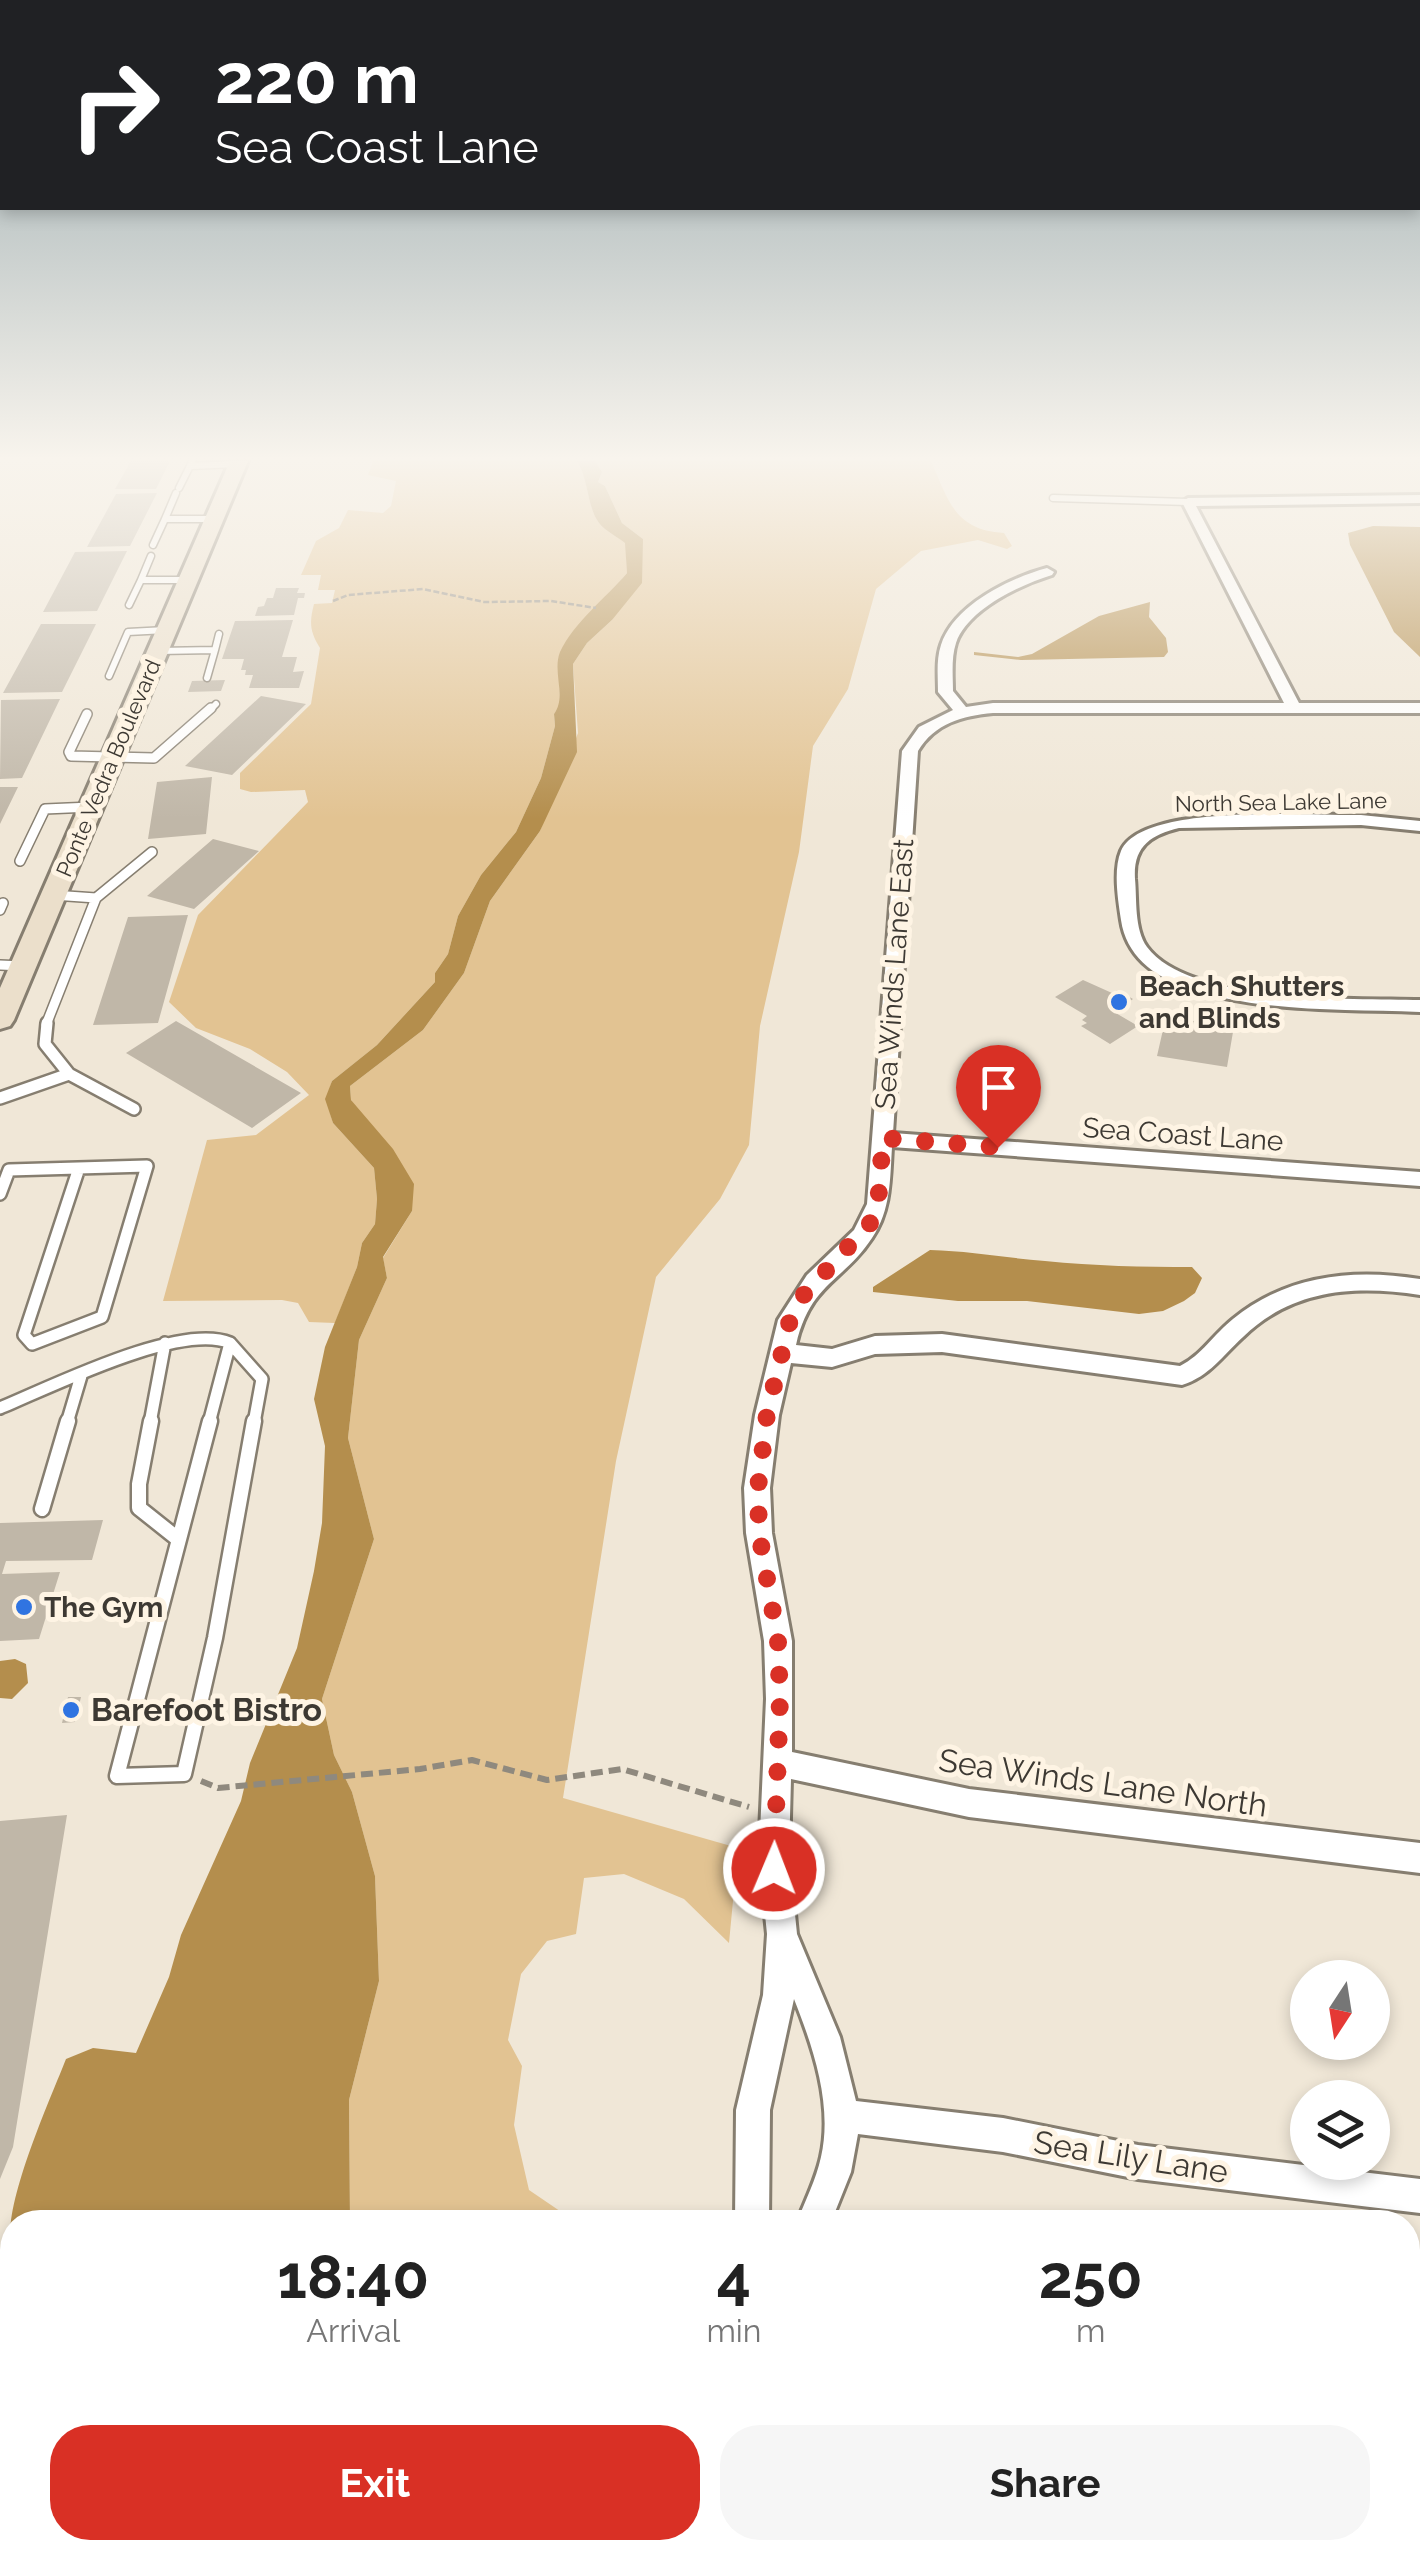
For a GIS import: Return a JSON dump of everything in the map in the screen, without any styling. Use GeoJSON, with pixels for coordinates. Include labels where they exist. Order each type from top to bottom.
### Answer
{"type":"FeatureCollection","features":[{"type":"Feature","properties":{"kind":"street","name":"Ponte Vedra Boulevard"},"geometry":{"type":"LineString","coordinates":[[0,1020],[12,966],[53,895],[188,580]]}},
{"type":"Feature","properties":{"kind":"street"},"geometry":{"type":"LineString","coordinates":[[962,712],[945,692],[950,638],[964,622],[1022,580]]}},
{"type":"Feature","properties":{"kind":"street"},"geometry":{"type":"LineString","coordinates":[[1228,580],[1293,708]]}},
{"type":"Feature","properties":{"kind":"street","name":"Sea Winds Lane East"},"geometry":{"type":"LineString","coordinates":[[752,2210],[753,2110],[779,1996],[782,1934],[774,1869],[778,1641],[759,1533],[758,1488],[767,1414],[790,1320],[801,1298],[873,1220],[878,1204],[910,751],[920,734],[933,724],[962,712],[993,708],[1420,708]]}},
{"type":"Feature","properties":{"kind":"street","name":"North Sea Lake Lane"},"geometry":{"type":"LineString","coordinates":[[1420,826],[1360,820],[1179,823],[1135,840],[1125,860],[1133,935],[1138,948],[1163,972],[1182,982],[1225,993],[1420,1006]]}},
{"type":"Feature","properties":{"kind":"street","name":"Sea Coast Lane"},"geometry":{"type":"LineString","coordinates":[[883,1138],[1420,1179]]}},
{"type":"Feature","properties":{"kind":"street"},"geometry":{"type":"LineString","coordinates":[[782,1353],[832,1358],[875,1345],[942,1343],[1182,1376],[1198,1370],[1234,1330],[1284,1296],[1331,1283],[1368,1281],[1420,1287]]}},
{"type":"Feature","properties":{"kind":"street","name":"Sea Winds Lane North"},"geometry":{"type":"LineString","coordinates":[[778,1763],[969,1803],[1420,1858]]}},
{"type":"Feature","properties":{"kind":"street"},"geometry":{"type":"LineString","coordinates":[[782,1934],[809,1993],[842,2116],[834,2172],[819,2210]]}},
{"type":"Feature","properties":{"kind":"street","name":"Sea Lily Lane"},"geometry":{"type":"LineString","coordinates":[[842,2116],[1002,2135],[1138,2162],[1420,2196]]}},
{"type":"Feature","properties":{"kind":"lane"},"geometry":{"type":"LineString","coordinates":[[129,605],[141,580]]}},
{"type":"Feature","properties":{"kind":"lane"},"geometry":{"type":"LineString","coordinates":[[109,676],[128,632],[215,650]]}},
{"type":"Feature","properties":{"kind":"lane"},"geometry":{"type":"LineString","coordinates":[[207,678],[219,634]]}},
{"type":"Feature","properties":{"kind":"lane"},"geometry":{"type":"LineString","coordinates":[[87,714],[71,756],[144,760],[164,754],[216,704]]}},
{"type":"Feature","properties":{"kind":"lane"},"geometry":{"type":"LineString","coordinates":[[20,861],[46,809],[91,807]]}},
{"type":"Feature","properties":{"kind":"lane"},"geometry":{"type":"LineString","coordinates":[[134,1109],[69,1074],[43,1038],[96,898],[152,852]]}},
{"type":"Feature","properties":{"kind":"lane"},"geometry":{"type":"LineString","coordinates":[[53,895],[96,898]]}},
{"type":"Feature","properties":{"kind":"lane"},"geometry":{"type":"LineString","coordinates":[[0,1098],[69,1074]]}},
{"type":"Feature","properties":{"kind":"lane"},"geometry":{"type":"LineString","coordinates":[[0,1194],[10,1170],[147,1166],[102,1316],[32,1344],[24,1335],[79,1168]]}},
{"type":"Feature","properties":{"kind":"lane"},"geometry":{"type":"LineString","coordinates":[[0,1408],[166,1343],[209,1336],[230,1342],[262,1379],[214,1638],[184,1774],[117,1776],[230,1342]]}},
{"type":"Feature","properties":{"kind":"lane"},"geometry":{"type":"LineString","coordinates":[[166,1343],[139,1484],[139,1508],[178,1539]]}},
{"type":"Feature","properties":{"kind":"lane"},"geometry":{"type":"LineString","coordinates":[[42,1509],[81,1376]]}},
{"type":"Feature","properties":{"kind":"path"},"geometry":{"type":"LineString","coordinates":[[333,601],[348,595],[423,590],[484,602],[551,600],[596,608]]}},
{"type":"Feature","properties":{"kind":"path"},"geometry":{"type":"LineString","coordinates":[[218,1788],[420,1769],[472,1760],[547,1780],[622,1769],[668,1786],[776,1814]]}},
{"type":"Feature","properties":{"kind":"shaded area"},"geometry":{"type":"Polygon","coordinates":[[[320,580],[620,580],[587,618],[569,646],[560,682],[560,706],[554,714],[555,726],[541,778],[516,832],[481,875],[458,916],[448,954],[435,973],[435,982],[377,1045],[332,1081],[326,1099],[333,1123],[374,1168],[377,1199],[375,1224],[362,1243],[335,1323],[309,1322],[298,1303],[282,1300],[163,1301],[207,1140],[256,1135],[309,1095],[287,1072],[250,1049],[196,1028],[169,1002],[198,915],[308,802],[305,790],[240,789],[240,773],[311,704],[320,648],[311,627],[312,611],[314,604],[332,603],[335,590],[318,590],[320,580]]]}},
{"type":"Feature","properties":{"kind":"shaded area"},"geometry":{"type":"Polygon","coordinates":[[[620,580],[642,580],[573,664],[577,752],[540,831],[490,901],[464,973],[423,1030],[350,1086],[351,1100],[393,1149],[414,1184],[412,1211],[383,1257],[387,1278],[359,1340],[348,1438],[374,1539],[322,1699],[334,1755],[352,1792],[375,1876],[379,1981],[349,2100],[350,2210],[13,2210],[66,2059],[93,2048],[136,2053],[169,1977],[181,1935],[241,1801],[250,1763],[297,1648],[322,1523],[325,1446],[314,1399],[325,1347],[357,1267],[362,1243],[375,1224],[377,1199],[374,1168],[333,1123],[325,1099],[332,1081],[377,1045],[435,982],[435,973],[448,954],[458,916],[481,875],[516,832],[541,778],[555,726],[560,652],[582,620],[620,580]]]}},
{"type":"Feature","properties":{"kind":"shaded area"},"geometry":{"type":"Polygon","coordinates":[[[627,580],[886,580],[876,589],[848,689],[813,746],[799,852],[760,1026],[749,1145],[720,1199],[656,1277],[616,1461],[563,1798],[738,1848],[729,1943],[684,1899],[624,1874],[584,1878],[576,1934],[547,1941],[521,1974],[508,2040],[522,2066],[514,2125],[529,2190],[558,2210],[350,2210],[349,2100],[379,1981],[375,1876],[352,1792],[334,1755],[322,1699],[374,1539],[348,1438],[359,1340],[387,1278],[383,1258],[412,1211],[351,1100],[350,1086],[423,1030],[464,973],[490,901],[540,831],[578,733],[573,664],[587,643],[612,620],[627,580]]]}},
{"type":"Feature","properties":{"kind":"shaded area"},"geometry":{"type":"Polygon","coordinates":[[[1368,580],[1420,580],[1420,657],[1394,632],[1368,580]]]}},
{"type":"Feature","properties":{"kind":"shaded area"},"geometry":{"type":"Polygon","coordinates":[[[1150,602],[1149,617],[1166,638],[1168,652],[1164,657],[1021,660],[974,655],[1032,654],[1099,616],[1150,602]]]}},
{"type":"Feature","properties":{"kind":"shaded area"},"geometry":{"type":"Polygon","coordinates":[[[930,1250],[1082,1264],[1192,1267],[1202,1278],[1195,1293],[1184,1301],[1163,1311],[1139,1314],[1027,1301],[958,1301],[873,1292],[873,1287],[930,1250]]]}},
{"type":"Feature","properties":{"kind":"shaded area"},"geometry":{"type":"Polygon","coordinates":[[[15,1659],[26,1664],[28,1683],[12,1699],[0,1698],[0,1661],[15,1659]]]}},
{"type":"Feature","properties":{"kind":"building"},"geometry":{"type":"Polygon","coordinates":[[[60,580],[112,580],[97,611],[43,612],[60,580]]]}},
{"type":"Feature","properties":{"kind":"building"},"geometry":{"type":"Polygon","coordinates":[[[276,588],[299,588],[297,593],[305,593],[304,598],[298,598],[294,615],[255,616],[267,598],[273,598],[276,588]]]}},
{"type":"Feature","properties":{"kind":"building"},"geometry":{"type":"Polygon","coordinates":[[[293,620],[282,657],[297,657],[293,672],[304,671],[299,688],[249,688],[253,675],[245,675],[246,670],[241,670],[244,659],[222,659],[235,621],[293,620]]]}},
{"type":"Feature","properties":{"kind":"building"},"geometry":{"type":"Polygon","coordinates":[[[41,624],[96,624],[62,692],[3,693],[41,624]]]}},
{"type":"Feature","properties":{"kind":"building"},"geometry":{"type":"Polygon","coordinates":[[[225,680],[221,691],[188,692],[192,681],[225,680]]]}},
{"type":"Feature","properties":{"kind":"building"},"geometry":{"type":"Polygon","coordinates":[[[261,696],[306,704],[232,775],[185,766],[261,696]]]}},
{"type":"Feature","properties":{"kind":"building"},"geometry":{"type":"Polygon","coordinates":[[[60,699],[22,778],[0,779],[1,700],[60,699]]]}},
{"type":"Feature","properties":{"kind":"building"},"geometry":{"type":"Polygon","coordinates":[[[212,777],[206,834],[148,839],[157,782],[212,777]]]}},
{"type":"Feature","properties":{"kind":"building"},"geometry":{"type":"Polygon","coordinates":[[[0,787],[18,787],[0,824],[0,787]]]}},
{"type":"Feature","properties":{"kind":"building"},"geometry":{"type":"Polygon","coordinates":[[[213,839],[259,851],[194,909],[147,896],[213,839]]]}},
{"type":"Feature","properties":{"kind":"building"},"geometry":{"type":"Polygon","coordinates":[[[188,915],[158,1023],[93,1025],[128,917],[188,915]]]}},
{"type":"Feature","properties":{"kind":"building"},"geometry":{"type":"Polygon","coordinates":[[[1083,980],[1133,999],[1114,1012],[1138,1026],[1110,1044],[1081,1026],[1087,1023],[1082,1020],[1087,1016],[1055,997],[1083,980]]]}},
{"type":"Feature","properties":{"kind":"building"},"geometry":{"type":"Polygon","coordinates":[[[1183,1018],[1233,1032],[1227,1067],[1157,1056],[1165,1021],[1182,1024],[1183,1018]]]}},
{"type":"Feature","properties":{"kind":"building"},"geometry":{"type":"Polygon","coordinates":[[[176,1021],[301,1093],[252,1128],[126,1053],[176,1021]]]}},
{"type":"Feature","properties":{"kind":"building","name":"The Gym"},"geometry":{"type":"Polygon","coordinates":[[[103,1520],[92,1560],[6,1561],[2,1574],[60,1572],[39,1639],[0,1641],[0,1523],[103,1520]]]}},
{"type":"Feature","properties":{"kind":"building","name":"Barefoot Bistro"},"geometry":{"type":"Polygon","coordinates":[[[68,1697],[81,1697],[75,1722],[62,1723],[68,1697]]]}},
{"type":"Feature","properties":{"kind":"building"},"geometry":{"type":"Polygon","coordinates":[[[67,1815],[13,2147],[0,2179],[0,1821],[67,1815]]]}},
{"type":"Feature","properties":{"kind":"place","name":"Beach Shutters and Blinds"},"geometry":{"type":"Point","coordinates":[1119,1002]}},
{"type":"Feature","properties":{"kind":"place","name":"The Gym"},"geometry":{"type":"Point","coordinates":[24,1607]}},
{"type":"Feature","properties":{"kind":"place","name":"Barefoot Bistro"},"geometry":{"type":"Point","coordinates":[71,1710]}},
{"type":"Feature","properties":{"kind":"route"},"geometry":{"type":"LineString","coordinates":[[774,1869],[780,1699],[778,1641],[759,1533],[758,1488],[767,1414],[790,1320],[815,1281],[863,1235],[873,1220],[878,1204],[883,1138],[998,1147]]}}]}
